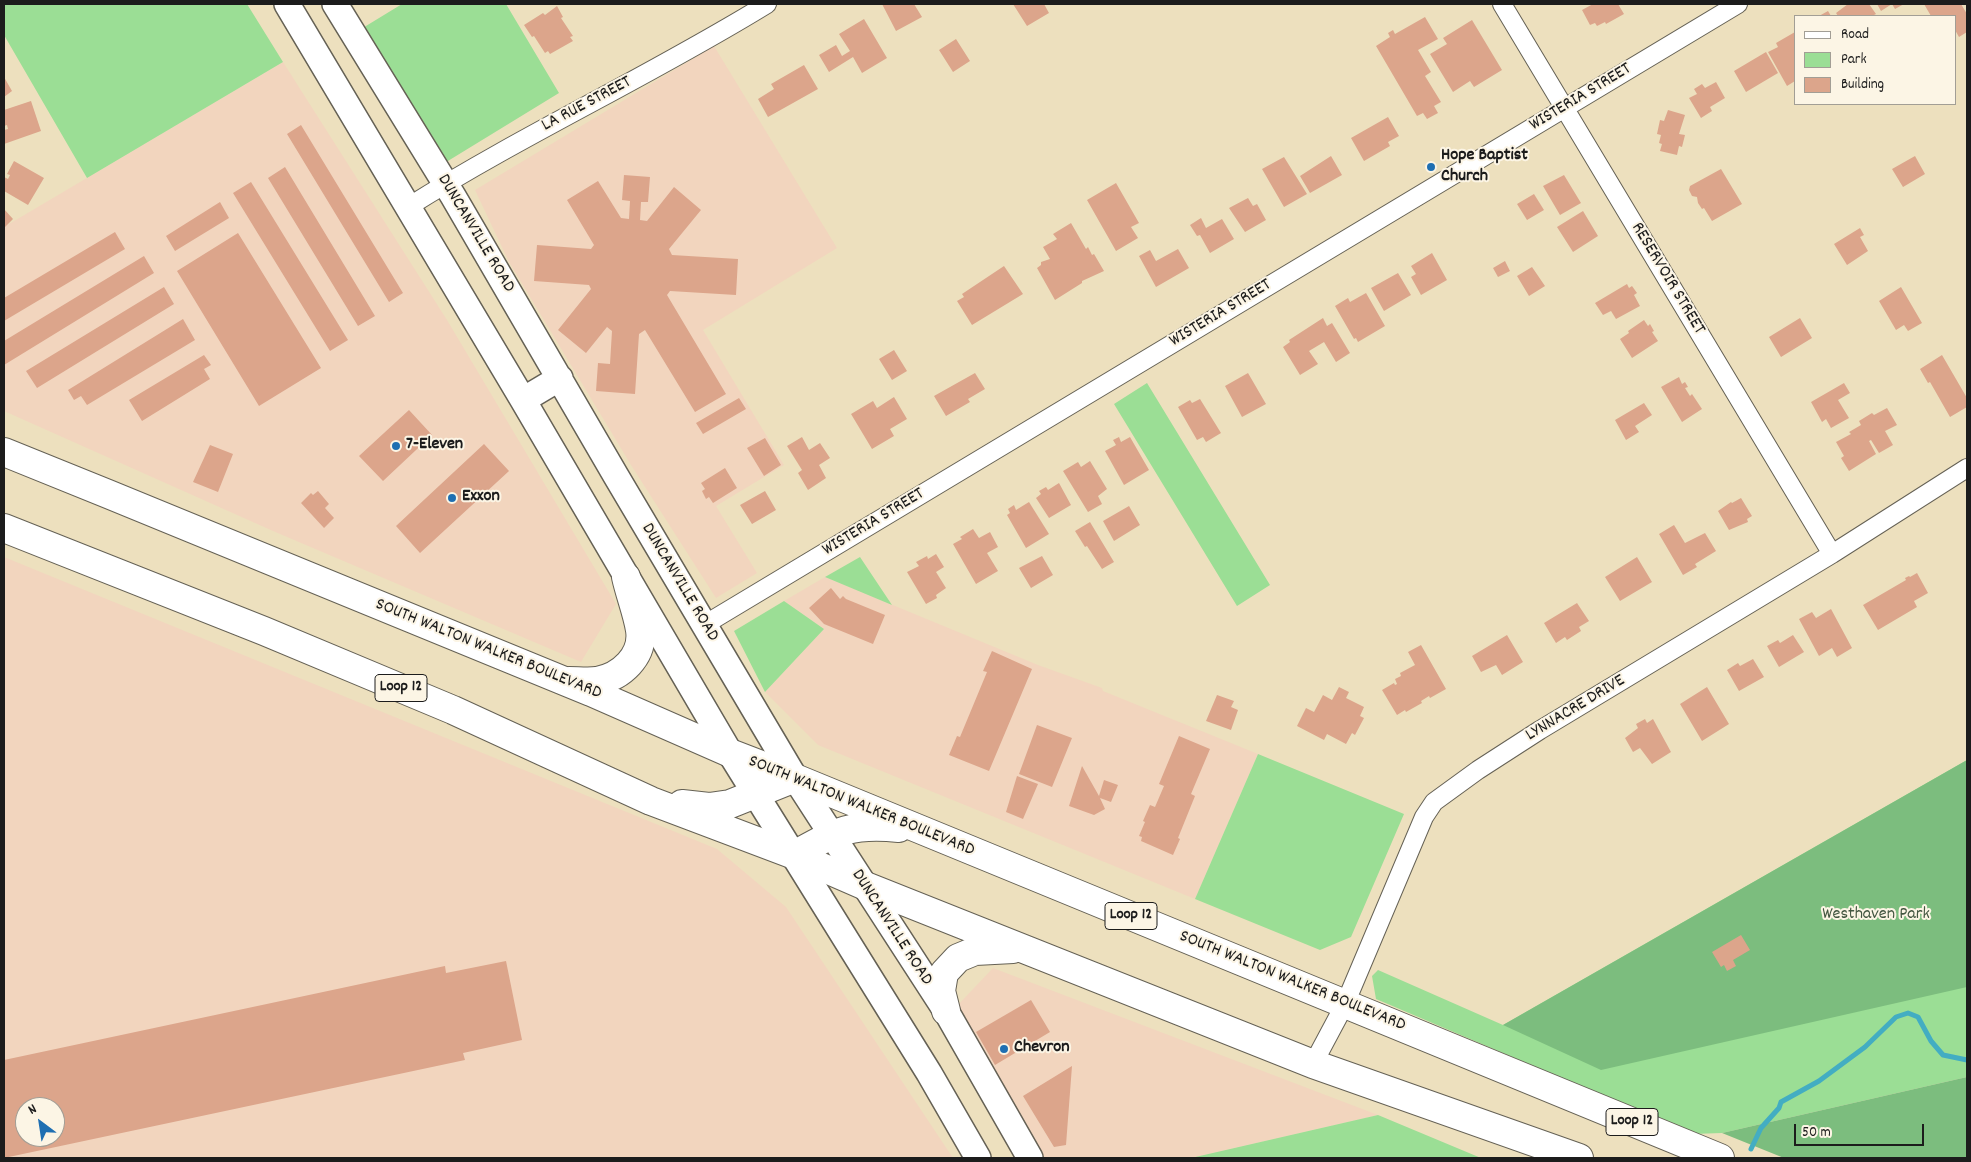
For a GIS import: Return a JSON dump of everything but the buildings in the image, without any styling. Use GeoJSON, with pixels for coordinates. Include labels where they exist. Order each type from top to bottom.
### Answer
{"type":"FeatureCollection","features":[{"type":"Feature","properties":{"kind":"main road"},"geometry":{"type":"LineString","coordinates":[[287,4],[523,400],[730,753],[929,1072],[978,1158]]}},
{"type":"Feature","properties":{"kind":"main road","name":"DUNCANVILLE ROAD"},"geometry":{"type":"LineString","coordinates":[[335,4],[445,184],[795,778],[863,886],[946,1011],[1030,1158]]}},
{"type":"Feature","properties":{"kind":"main road"},"geometry":{"type":"LineString","coordinates":[[523,400],[560,378]]}},
{"type":"Feature","properties":{"kind":"main road","name":"SOUTH WALTON WALKER BOULEVARD"},"geometry":{"type":"LineString","coordinates":[[4,452],[564,681],[730,753],[1720,1158]]}},
{"type":"Feature","properties":{"kind":"main road","name":"Loop 12"},"geometry":{"type":"LineString","coordinates":[[4,528],[255,628],[453,710],[651,801],[794,855],[863,886],[1313,1064],[1579,1158]]}},
{"type":"Feature","properties":{"kind":"main road"},"geometry":{"type":"LineString","coordinates":[[564,681],[597,681],[616,674],[631,662],[638,646],[640,631],[626,577]]}},
{"type":"Feature","properties":{"kind":"main road"},"geometry":{"type":"LineString","coordinates":[[651,801],[709,807],[730,804],[795,778]]}},
{"type":"Feature","properties":{"kind":"main road"},"geometry":{"type":"LineString","coordinates":[[794,855],[831,835],[851,828],[873,826],[917,829]]}},
{"type":"Feature","properties":{"kind":"main road"},"geometry":{"type":"LineString","coordinates":[[946,1011],[941,990],[944,973],[958,958],[975,951],[1022,948]]}},
{"type":"Feature","properties":{"kind":"street","name":"LA RUE STREET"},"geometry":{"type":"LineString","coordinates":[[408,207],[445,184],[708,40],[767,4]]}},
{"type":"Feature","properties":{"kind":"street","name":"RESERVOIR STREET"},"geometry":{"type":"LineString","coordinates":[[1502,4],[1832,554]]}},
{"type":"Feature","properties":{"kind":"street","name":"WISTERIA STREET"},"geometry":{"type":"LineString","coordinates":[[704,625],[1738,4]]}},
{"type":"Feature","properties":{"kind":"street","name":"LYNNACRE DRIVE"},"geometry":{"type":"LineString","coordinates":[[1313,1064],[1345,1004],[1424,817],[1434,802],[1478,770],[1540,730],[1832,554],[1967,468]]}},
{"type":"Feature","properties":{"kind":"shaded area"},"geometry":{"type":"Polygon","coordinates":[[[714,46],[837,248],[703,330],[784,465],[716,506],[757,573],[716,598],[631,465],[509,262],[475,190],[714,46]]]}},
{"type":"Feature","properties":{"kind":"shaded area"},"geometry":{"type":"Polygon","coordinates":[[[283,62],[447,320],[616,604],[581,662],[273,531],[4,411],[4,227],[283,62]]]}},
{"type":"Feature","properties":{"kind":"shaded area"},"geometry":{"type":"Polygon","coordinates":[[[4,557],[717,849],[786,907],[953,1158],[4,1158],[4,557]]]}},
{"type":"Feature","properties":{"kind":"shaded area"},"geometry":{"type":"Polygon","coordinates":[[[825,577],[1038,665],[1102,688],[1103,691],[1258,754],[1195,899],[818,745],[765,692],[824,629],[784,601],[825,577]]]}},
{"type":"Feature","properties":{"kind":"shaded area"},"geometry":{"type":"Polygon","coordinates":[[[993,968],[1378,1115],[1191,1158],[1044,1158],[955,1008],[993,968]]]}},
{"type":"Feature","properties":{"kind":"green space"},"geometry":{"type":"Polygon","coordinates":[[[4,4],[247,4],[283,62],[87,178],[4,35],[4,4]]]}},
{"type":"Feature","properties":{"kind":"green space"},"geometry":{"type":"Polygon","coordinates":[[[402,4],[506,4],[559,93],[425,175],[343,40],[402,4]]]}},
{"type":"Feature","properties":{"kind":"green space"},"geometry":{"type":"Polygon","coordinates":[[[1147,383],[1270,585],[1237,606],[1114,404],[1147,383]]]}},
{"type":"Feature","properties":{"kind":"green space"},"geometry":{"type":"Polygon","coordinates":[[[860,557],[892,605],[825,577],[860,557]]]}},
{"type":"Feature","properties":{"kind":"green space"},"geometry":{"type":"Polygon","coordinates":[[[784,601],[824,629],[765,692],[734,631],[784,601]]]}},
{"type":"Feature","properties":{"kind":"green space"},"geometry":{"type":"Polygon","coordinates":[[[1258,754],[1404,814],[1351,937],[1320,950],[1195,899],[1258,754]]]}},
{"type":"Feature","properties":{"kind":"green space","name":"Westhaven Park"},"geometry":{"type":"Polygon","coordinates":[[[1967,760],[1967,1077],[1722,1133],[1693,1134],[1376,999],[1372,976],[1378,970],[1503,1025],[1967,760]]]}},
{"type":"Feature","properties":{"kind":"green space","name":"Westhaven Park"},"geometry":{"type":"Polygon","coordinates":[[[1967,760],[1967,987],[1601,1070],[1503,1025],[1967,760]]]}},
{"type":"Feature","properties":{"kind":"green space"},"geometry":{"type":"Polygon","coordinates":[[[1967,1077],[1967,1158],[1784,1158],[1722,1133],[1967,1077]]]}},
{"type":"Feature","properties":{"kind":"green space"},"geometry":{"type":"Polygon","coordinates":[[[1378,1115],[1481,1158],[1191,1158],[1378,1115]]]}},
{"type":"Feature","properties":{"kind":"waterway"},"geometry":{"type":"LineString","coordinates":[[1751,1149],[1761,1128],[1779,1108],[1781,1102],[1819,1081],[1865,1047],[1896,1017],[1908,1013],[1918,1017],[1931,1041],[1943,1055],[1967,1060]]}},
{"type":"Feature","properties":{"kind":"place","name":"Hope Baptist Church"},"geometry":{"type":"Point","coordinates":[1431,167]}},
{"type":"Feature","properties":{"kind":"place","name":"7-Eleven"},"geometry":{"type":"Point","coordinates":[396,446]}},
{"type":"Feature","properties":{"kind":"place","name":"Exxon"},"geometry":{"type":"Point","coordinates":[452,498]}},
{"type":"Feature","properties":{"kind":"place","name":"Chevron"},"geometry":{"type":"Point","coordinates":[1004,1049]}}]}
